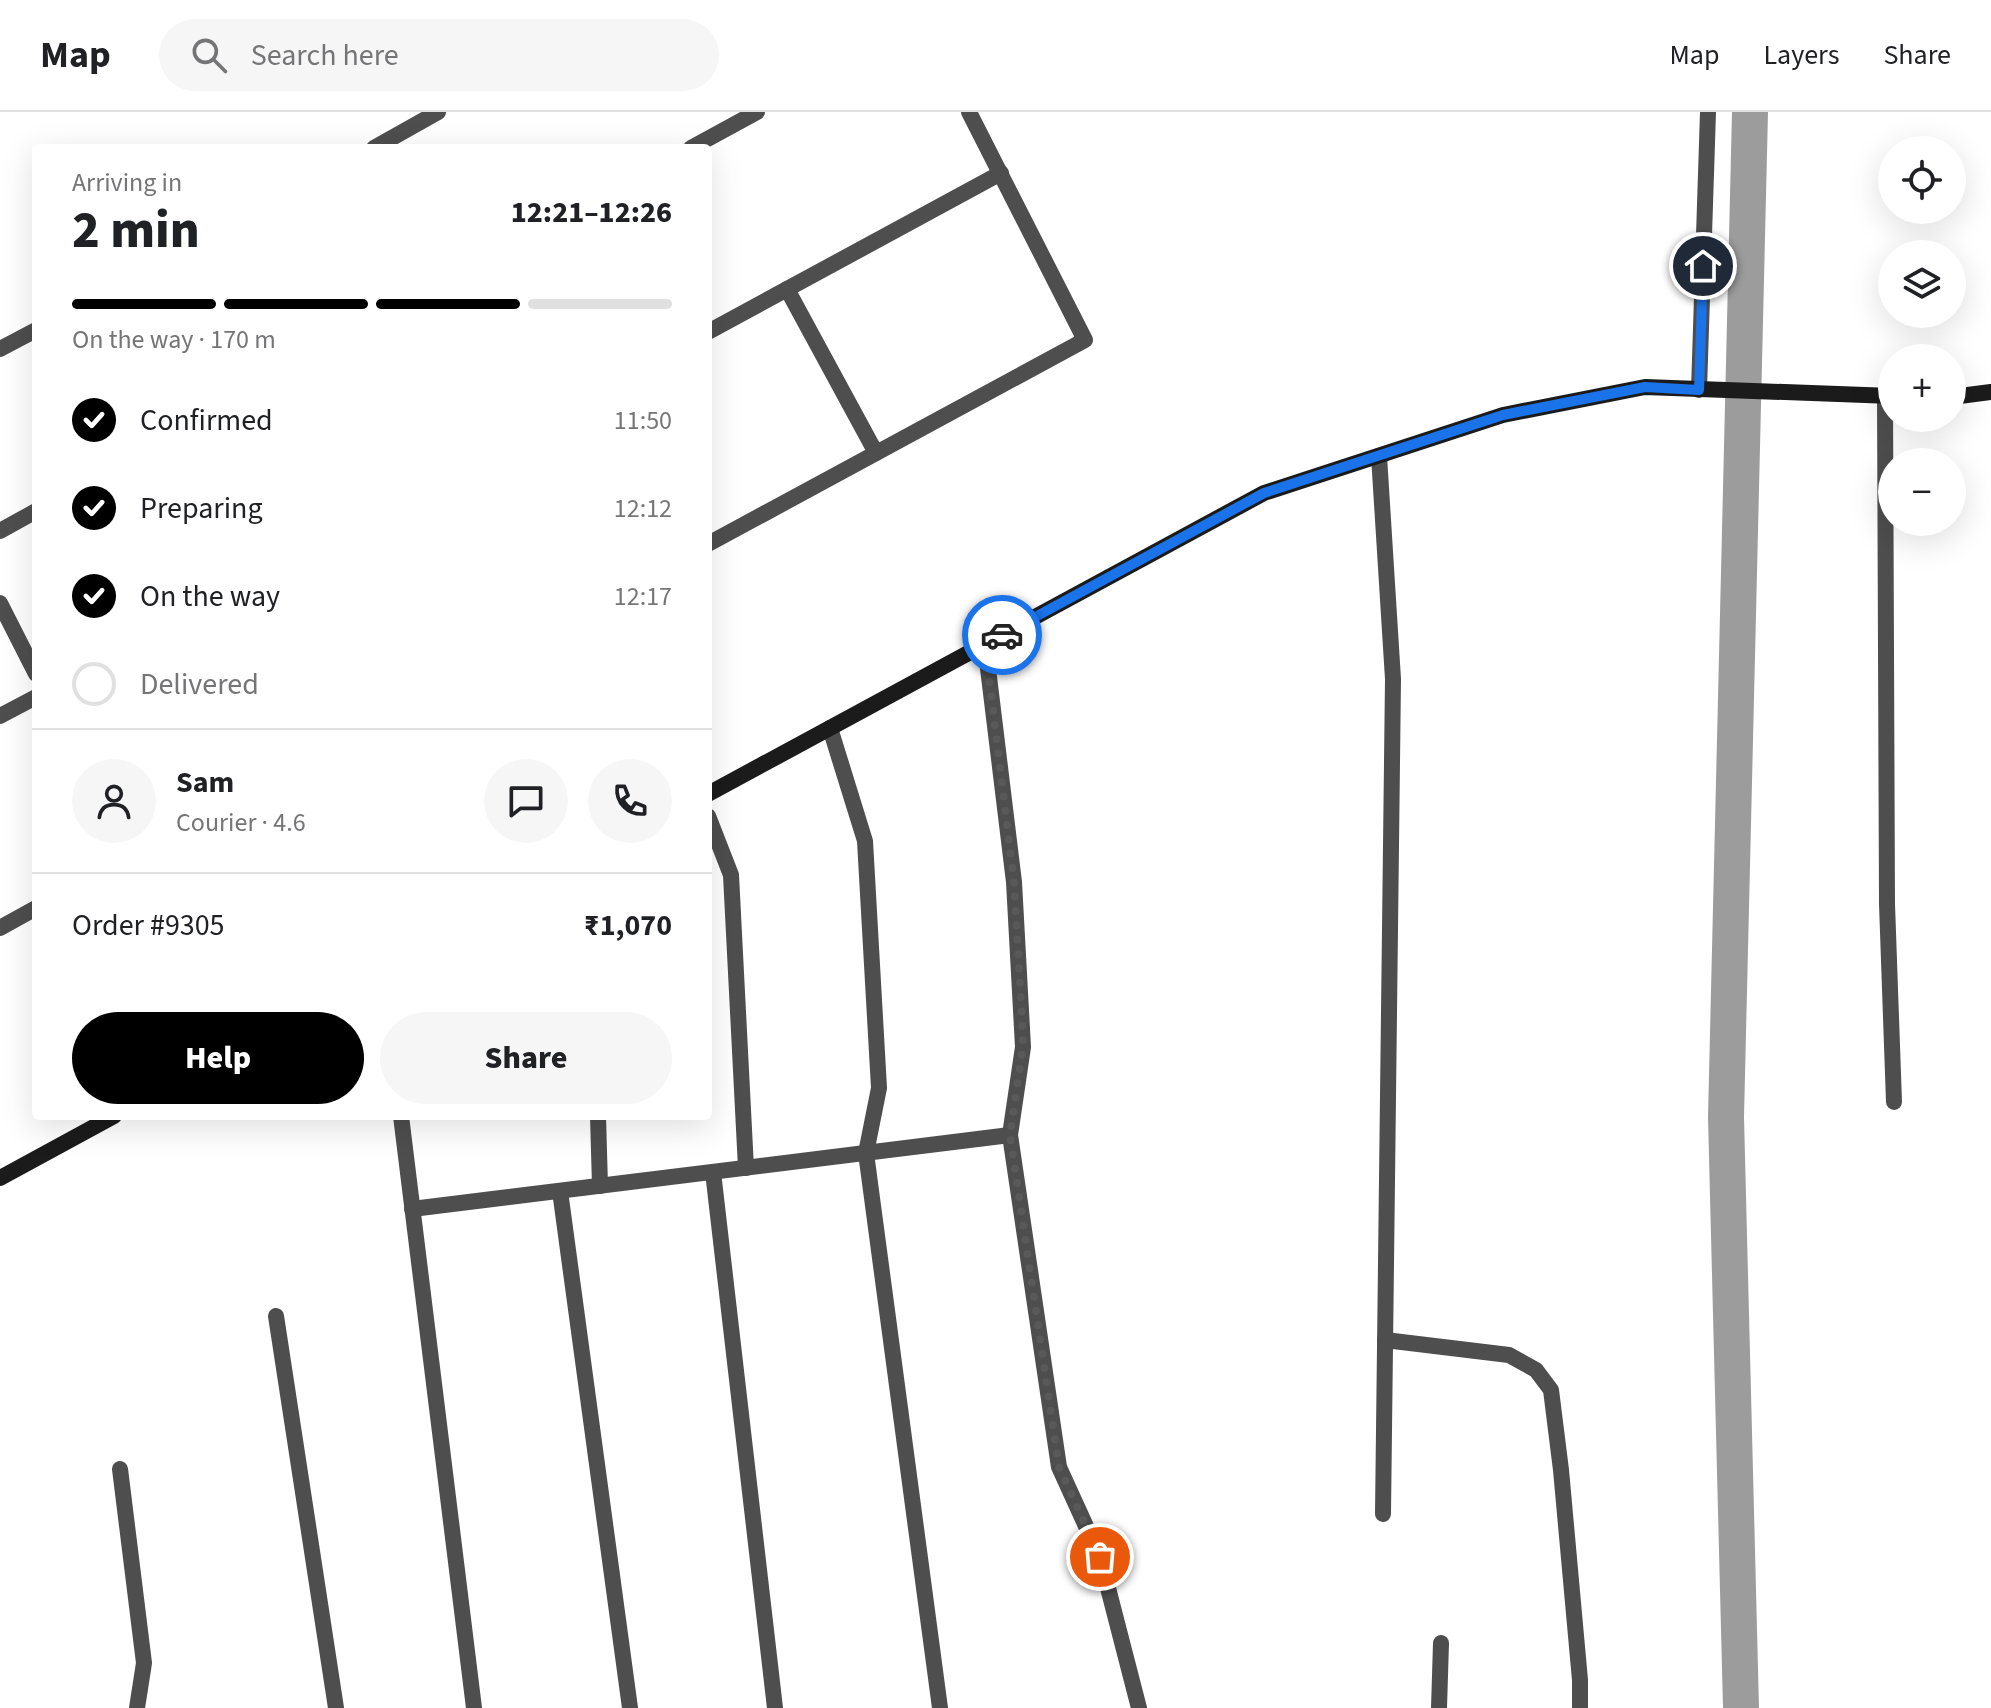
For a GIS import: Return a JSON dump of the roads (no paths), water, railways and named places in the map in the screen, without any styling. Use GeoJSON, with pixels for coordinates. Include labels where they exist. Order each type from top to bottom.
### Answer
{"type":"FeatureCollection","features":[{"type":"Feature","properties":{"kind":"street"},"geometry":{"type":"LineString","coordinates":[[381,144],[438,112]]}},
{"type":"Feature","properties":{"kind":"street"},"geometry":{"type":"LineString","coordinates":[[698,144],[757,112]]}},
{"type":"Feature","properties":{"kind":"street"},"geometry":{"type":"LineString","coordinates":[[712,542],[1085,340],[969,112]]}},
{"type":"Feature","properties":{"kind":"street"},"geometry":{"type":"LineString","coordinates":[[1706,390],[1708,112]]}},
{"type":"Feature","properties":{"kind":"street"},"geometry":{"type":"LineString","coordinates":[[712,330],[1001,173]]}},
{"type":"Feature","properties":{"kind":"street"},"geometry":{"type":"LineString","coordinates":[[787,289],[876,453]]}},
{"type":"Feature","properties":{"kind":"street"},"geometry":{"type":"LineString","coordinates":[[0,349],[32,332]]}},
{"type":"Feature","properties":{"kind":"street"},"geometry":{"type":"LineString","coordinates":[[712,792],[1264,493],[1503,415],[1645,387],[1878,396]]}},
{"type":"Feature","properties":{"kind":"street"},"geometry":{"type":"LineString","coordinates":[[1966,395],[1991,392]]}},
{"type":"Feature","properties":{"kind":"street"},"geometry":{"type":"LineString","coordinates":[[1888,432],[1887,904],[1894,1102]]}},
{"type":"Feature","properties":{"kind":"street"},"geometry":{"type":"LineString","coordinates":[[1379,456],[1393,679],[1383,1514]]}},
{"type":"Feature","properties":{"kind":"street"},"geometry":{"type":"LineString","coordinates":[[0,531],[32,513]]}},
{"type":"Feature","properties":{"kind":"street"},"geometry":{"type":"LineString","coordinates":[[0,603],[32,666]]}},
{"type":"Feature","properties":{"kind":"street"},"geometry":{"type":"LineString","coordinates":[[985,644],[1014,882],[1023,1047],[1010,1135],[1059,1467],[1100,1557],[1139,1708]]}},
{"type":"Feature","properties":{"kind":"street"},"geometry":{"type":"LineString","coordinates":[[0,716],[32,699]]}},
{"type":"Feature","properties":{"kind":"street"},"geometry":{"type":"LineString","coordinates":[[830,728],[865,841],[879,1088],[866,1153],[940,1708]]}},
{"type":"Feature","properties":{"kind":"street"},"geometry":{"type":"LineString","coordinates":[[712,826],[731,875],[746,1168]]}},
{"type":"Feature","properties":{"kind":"street"},"geometry":{"type":"LineString","coordinates":[[0,928],[32,910]]}},
{"type":"Feature","properties":{"kind":"street"},"geometry":{"type":"LineString","coordinates":[[0,1178],[107,1120]]}},
{"type":"Feature","properties":{"kind":"street"},"geometry":{"type":"LineString","coordinates":[[401,1120],[474,1708]]}},
{"type":"Feature","properties":{"kind":"street"},"geometry":{"type":"LineString","coordinates":[[598,1120],[600,1186]]}},
{"type":"Feature","properties":{"kind":"street"},"geometry":{"type":"LineString","coordinates":[[412,1209],[1010,1135]]}},
{"type":"Feature","properties":{"kind":"street"},"geometry":{"type":"LineString","coordinates":[[713,1172],[775,1708]]}},
{"type":"Feature","properties":{"kind":"street"},"geometry":{"type":"LineString","coordinates":[[560,1191],[630,1708]]}},
{"type":"Feature","properties":{"kind":"street"},"geometry":{"type":"LineString","coordinates":[[276,1316],[336,1708]]}},
{"type":"Feature","properties":{"kind":"street"},"geometry":{"type":"LineString","coordinates":[[1385,1340],[1509,1355],[1536,1370],[1551,1390],[1565,1515],[1580,1708]]}},
{"type":"Feature","properties":{"kind":"street"},"geometry":{"type":"LineString","coordinates":[[120,1469],[144,1663],[137,1708]]}},
{"type":"Feature","properties":{"kind":"street"},"geometry":{"type":"LineString","coordinates":[[1439,1708],[1441,1643]]}},
{"type":"Feature","properties":{"kind":"waterway"},"geometry":{"type":"LineString","coordinates":[[1741,1708],[1726,1117],[1750,112]]}}]}
